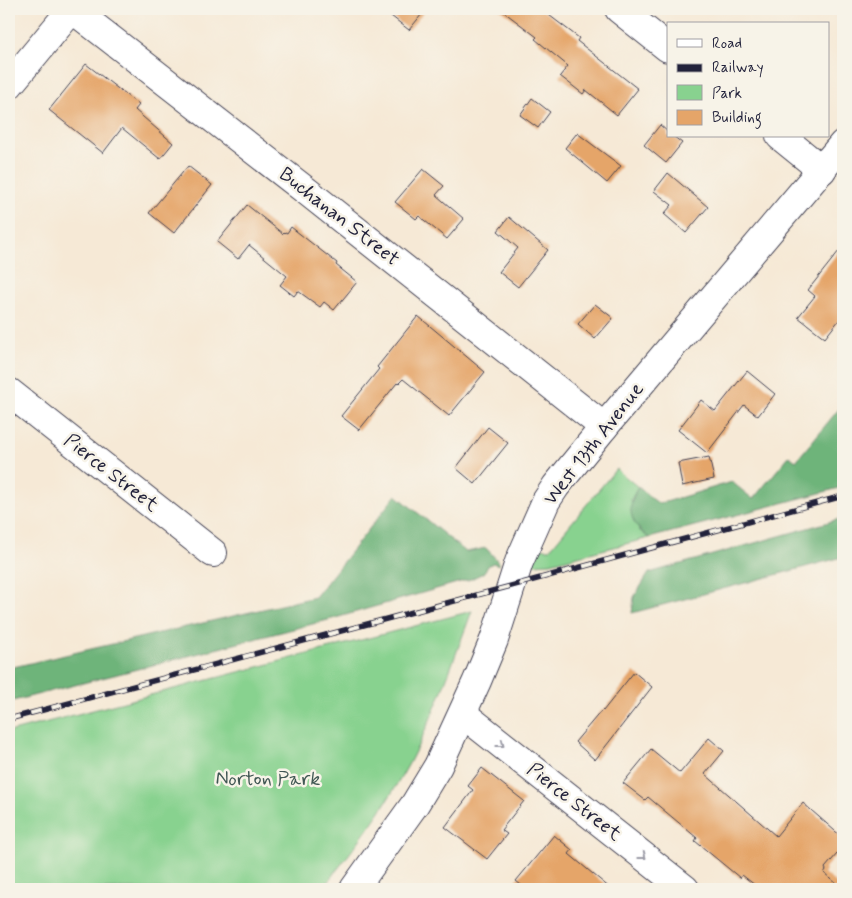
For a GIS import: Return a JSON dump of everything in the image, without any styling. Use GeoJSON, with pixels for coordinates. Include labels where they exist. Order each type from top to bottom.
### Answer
{"type":"FeatureCollection","features":[{"type":"Feature","properties":{"kind":"street"},"geometry":{"type":"LineString","coordinates":[[9,86],[72,9]]}},
{"type":"Feature","properties":{"kind":"street","name":"Buchanan Street"},"geometry":{"type":"LineString","coordinates":[[72,9],[309,193],[604,427]]}},
{"type":"Feature","properties":{"kind":"street"},"geometry":{"type":"LineString","coordinates":[[619,9],[667,47]]}},
{"type":"Feature","properties":{"kind":"street"},"geometry":{"type":"LineString","coordinates":[[782,138],[822,170]]}},
{"type":"Feature","properties":{"kind":"street","name":"West 13th Avenue"},"geometry":{"type":"LineString","coordinates":[[354,889],[415,804],[438,766],[463,714],[494,640],[518,562],[539,514],[556,486],[843,144]]}},
{"type":"Feature","properties":{"kind":"street","name":"Pierce Street"},"geometry":{"type":"LineString","coordinates":[[9,392],[213,554]]}},
{"type":"Feature","properties":{"kind":"street","name":"Pierce Street"},"geometry":{"type":"LineString","coordinates":[[463,714],[685,889]]}},
{"type":"Feature","properties":{"kind":"green space"},"geometry":{"type":"Polygon","coordinates":[[[843,404],[843,487],[649,538],[634,521],[631,509],[638,487],[659,504],[732,482],[753,499],[789,456],[796,461],[843,404]]]}},
{"type":"Feature","properties":{"kind":"green space"},"geometry":{"type":"Polygon","coordinates":[[[616,469],[638,487],[631,500],[639,530],[649,538],[551,563],[532,564],[539,548],[550,549],[616,469]]]}},
{"type":"Feature","properties":{"kind":"green space"},"geometry":{"type":"Polygon","coordinates":[[[396,495],[466,552],[486,548],[500,565],[493,563],[483,573],[471,579],[332,619],[9,702],[9,668],[315,597],[396,495]]]}},
{"type":"Feature","properties":{"kind":"green space"},"geometry":{"type":"Polygon","coordinates":[[[843,518],[843,557],[632,613],[634,597],[649,573],[843,518]]]}},
{"type":"Feature","properties":{"kind":"green space","name":"Norton Park"},"geometry":{"type":"Polygon","coordinates":[[[472,611],[439,699],[409,763],[371,824],[322,889],[9,889],[9,732],[472,611]]]}},
{"type":"Feature","properties":{"kind":"building"},"geometry":{"type":"Polygon","coordinates":[[[382,9],[426,9],[409,30],[382,9]]]}},
{"type":"Feature","properties":{"kind":"building"},"geometry":{"type":"Polygon","coordinates":[[[500,9],[541,9],[579,38],[577,41],[638,89],[617,115],[586,90],[583,94],[560,76],[568,66],[535,39],[537,37],[500,9]]]}},
{"type":"Feature","properties":{"kind":"building"},"geometry":{"type":"Polygon","coordinates":[[[86,64],[139,105],[135,110],[173,143],[160,159],[122,128],[103,153],[49,110],[86,64]]]}},
{"type":"Feature","properties":{"kind":"building"},"geometry":{"type":"Polygon","coordinates":[[[532,98],[550,112],[538,128],[520,115],[532,98]]]}},
{"type":"Feature","properties":{"kind":"building"},"geometry":{"type":"Polygon","coordinates":[[[660,125],[667,131],[667,138],[676,138],[682,143],[666,163],[644,145],[660,125]]]}},
{"type":"Feature","properties":{"kind":"building"},"geometry":{"type":"Polygon","coordinates":[[[577,133],[621,166],[607,183],[565,148],[577,133]]]}},
{"type":"Feature","properties":{"kind":"building"},"geometry":{"type":"Polygon","coordinates":[[[188,166],[212,185],[174,233],[149,213],[188,166]]]}},
{"type":"Feature","properties":{"kind":"building"},"geometry":{"type":"Polygon","coordinates":[[[423,169],[444,186],[436,195],[464,219],[447,239],[419,216],[416,219],[395,202],[423,169]]]}},
{"type":"Feature","properties":{"kind":"building"},"geometry":{"type":"Polygon","coordinates":[[[668,173],[708,207],[686,233],[664,214],[672,205],[654,191],[668,173]]]}},
{"type":"Feature","properties":{"kind":"building"},"geometry":{"type":"Polygon","coordinates":[[[247,205],[283,234],[287,233],[291,227],[337,263],[336,265],[357,282],[334,310],[324,302],[320,307],[298,291],[294,296],[280,285],[287,276],[249,245],[238,259],[217,242],[247,205]]]}},
{"type":"Feature","properties":{"kind":"building"},"geometry":{"type":"Polygon","coordinates":[[[509,217],[548,250],[518,287],[499,272],[518,248],[498,231],[509,217]]]}},
{"type":"Feature","properties":{"kind":"building"},"geometry":{"type":"Polygon","coordinates":[[[843,246],[843,315],[825,338],[798,317],[815,296],[808,290],[843,246]]]}},
{"type":"Feature","properties":{"kind":"building"},"geometry":{"type":"Polygon","coordinates":[[[595,304],[613,318],[595,339],[578,324],[595,304]]]}},
{"type":"Feature","properties":{"kind":"building"},"geometry":{"type":"Polygon","coordinates":[[[418,316],[485,372],[449,416],[403,379],[397,383],[359,430],[341,416],[418,316]]]}},
{"type":"Feature","properties":{"kind":"building"},"geometry":{"type":"Polygon","coordinates":[[[747,371],[775,394],[758,416],[744,405],[707,453],[678,430],[701,400],[715,411],[747,371]]]}},
{"type":"Feature","properties":{"kind":"building"},"geometry":{"type":"Polygon","coordinates":[[[488,427],[508,443],[475,484],[456,468],[488,427]]]}},
{"type":"Feature","properties":{"kind":"building"},"geometry":{"type":"Polygon","coordinates":[[[709,457],[714,479],[682,486],[678,463],[709,457]]]}},
{"type":"Feature","properties":{"kind":"building"},"geometry":{"type":"Polygon","coordinates":[[[634,672],[652,687],[595,760],[575,742],[634,672]]]}},
{"type":"Feature","properties":{"kind":"building"},"geometry":{"type":"Polygon","coordinates":[[[709,738],[724,751],[705,774],[776,836],[803,803],[843,838],[843,847],[825,868],[824,873],[843,889],[760,889],[742,875],[740,878],[695,841],[697,838],[648,797],[645,800],[623,783],[651,749],[680,773],[709,738]]]}},
{"type":"Feature","properties":{"kind":"building"},"geometry":{"type":"Polygon","coordinates":[[[482,768],[524,801],[501,830],[507,834],[487,859],[445,827],[473,790],[468,786],[482,768]]]}},
{"type":"Feature","properties":{"kind":"building"},"geometry":{"type":"Polygon","coordinates":[[[554,835],[572,850],[569,854],[611,889],[526,889],[516,881],[554,835]]]}},
{"type":"Feature","properties":{"kind":"railway"},"geometry":{"type":"LineString","coordinates":[[9,719],[843,496]]}}]}
